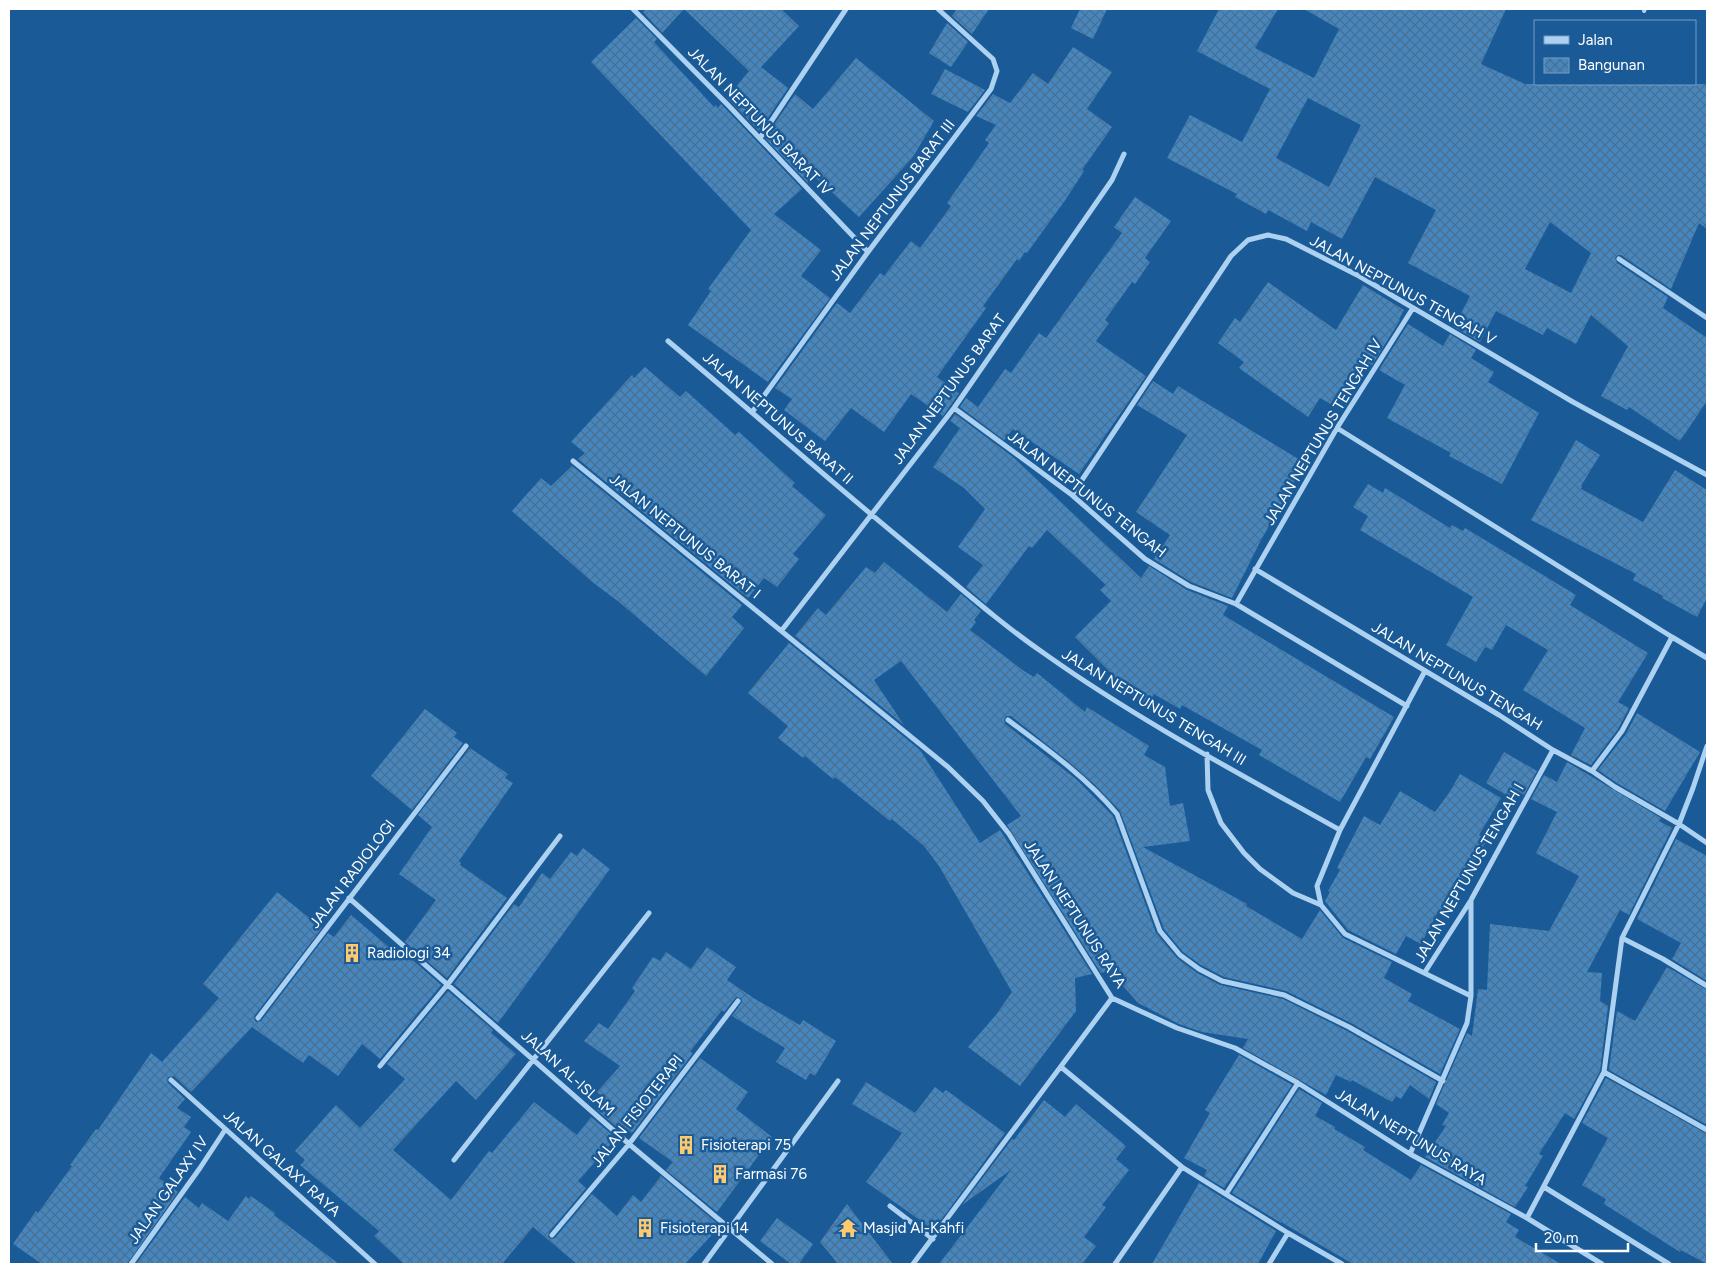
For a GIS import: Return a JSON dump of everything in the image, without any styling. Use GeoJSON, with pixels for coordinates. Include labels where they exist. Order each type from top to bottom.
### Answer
{"type":"FeatureCollection","features":[{"type":"Feature","properties":{"kind":"street","name":"JALAN NEPTUNUS BARAT IV"},"geometry":{"type":"LineString","coordinates":[[633,9],[760,138],[868,252]]}},
{"type":"Feature","properties":{"kind":"street"},"geometry":{"type":"LineString","coordinates":[[760,138],[846,9]]}},
{"type":"Feature","properties":{"kind":"street","name":"JALAN NEPTUNUS BARAT III"},"geometry":{"type":"LineString","coordinates":[[753,411],[868,252],[991,89],[997,71],[993,59],[938,9]]}},
{"type":"Feature","properties":{"kind":"street","name":"JALAN NEPTUNUS BARAT"},"geometry":{"type":"LineString","coordinates":[[782,630],[954,408],[1112,180],[1124,154]]}},
{"type":"Feature","properties":{"kind":"street","name":"JALAN NEPTUNUS TENGAH V"},"geometry":{"type":"LineString","coordinates":[[1072,495],[1231,256],[1248,240],[1268,235],[1286,240],[1359,276],[1573,402],[1707,475]]}},
{"type":"Feature","properties":{"kind":"street"},"geometry":{"type":"LineString","coordinates":[[1619,259],[1707,318]]}},
{"type":"Feature","properties":{"kind":"street","name":"JALAN NEPTUNUS TENGAH IV"},"geometry":{"type":"LineString","coordinates":[[1255,569],[1337,428],[1413,308]]}},
{"type":"Feature","properties":{"kind":"street","name":"JALAN NEPTUNUS BARAT II"},"geometry":{"type":"LineString","coordinates":[[668,341],[753,411],[871,516]]}},
{"type":"Feature","properties":{"kind":"street","name":"JALAN NEPTUNUS TENGAH"},"geometry":{"type":"LineString","coordinates":[[954,408],[1072,495],[1145,558],[1189,586],[1236,604],[1407,706]]}},
{"type":"Feature","properties":{"kind":"street"},"geometry":{"type":"LineString","coordinates":[[1337,428],[1707,658]]}},
{"type":"Feature","properties":{"kind":"street","name":"JALAN NEPTUNUS BARAT I"},"geometry":{"type":"LineString","coordinates":[[573,461],[782,630]]}},
{"type":"Feature","properties":{"kind":"street","name":"JALAN NEPTUNUS TENGAH III"},"geometry":{"type":"LineString","coordinates":[[871,516],[1042,653],[1095,689],[1340,830]]}},
{"type":"Feature","properties":{"kind":"street"},"geometry":{"type":"LineString","coordinates":[[1236,604],[1255,569]]}},
{"type":"Feature","properties":{"kind":"street","name":"JALAN NEPTUNUS TENGAH"},"geometry":{"type":"LineString","coordinates":[[1255,569],[1499,715],[1553,750],[1680,824],[1707,843]]}},
{"type":"Feature","properties":{"kind":"street","name":"JALAN NEPTUNUS RAYA"},"geometry":{"type":"LineString","coordinates":[[782,630],[948,767],[983,801],[1009,834],[1112,998],[1177,1028],[1235,1048],[1298,1084],[1410,1154],[1527,1218],[1602,1264]]}},
{"type":"Feature","properties":{"kind":"street"},"geometry":{"type":"LineString","coordinates":[[1592,771],[1622,731],[1672,637]]}},
{"type":"Feature","properties":{"kind":"street"},"geometry":{"type":"LineString","coordinates":[[1321,905],[1318,886],[1340,830],[1425,671]]}},
{"type":"Feature","properties":{"kind":"street"},"geometry":{"type":"LineString","coordinates":[[1008,720],[1065,763],[1105,800],[1117,814],[1160,931],[1180,956],[1222,981],[1284,995],[1350,1027],[1443,1081]]}},
{"type":"Feature","properties":{"kind":"street","name":"JALAN RADIOLOGI"},"geometry":{"type":"LineString","coordinates":[[258,1018],[466,746]]}},
{"type":"Feature","properties":{"kind":"street"},"geometry":{"type":"LineString","coordinates":[[1527,1218],[1604,1072],[1622,938],[1680,824],[1707,746]]}},
{"type":"Feature","properties":{"kind":"street","name":"JALAN NEPTUNUS TENGAH I"},"geometry":{"type":"LineString","coordinates":[[1471,996],[1425,972],[1471,900],[1553,750]]}},
{"type":"Feature","properties":{"kind":"street"},"geometry":{"type":"LineString","coordinates":[[1207,754],[1208,790],[1222,823],[1244,853],[1260,868],[1293,892],[1321,905],[1345,934],[1425,972]]}},
{"type":"Feature","properties":{"kind":"street"},"geometry":{"type":"LineString","coordinates":[[380,1066],[448,984],[560,836]]}},
{"type":"Feature","properties":{"kind":"street","name":"JALAN AL-ISLAM"},"geometry":{"type":"LineString","coordinates":[[350,898],[629,1144],[772,1264]]}},
{"type":"Feature","properties":{"kind":"street"},"geometry":{"type":"LineString","coordinates":[[1410,1154],[1443,1081],[1466,1023],[1471,996],[1471,900]]}},
{"type":"Feature","properties":{"kind":"street"},"geometry":{"type":"LineString","coordinates":[[454,1160],[649,913]]}},
{"type":"Feature","properties":{"kind":"street"},"geometry":{"type":"LineString","coordinates":[[1622,938],[1663,959],[1707,986]]}},
{"type":"Feature","properties":{"kind":"street"},"geometry":{"type":"LineString","coordinates":[[913,1264],[1112,998]]}},
{"type":"Feature","properties":{"kind":"street","name":"JALAN FISIOTERAPI"},"geometry":{"type":"LineString","coordinates":[[552,1235],[629,1144],[738,1001]]}},
{"type":"Feature","properties":{"kind":"street"},"geometry":{"type":"LineString","coordinates":[[1061,1067],[1182,1167],[1342,1264]]}},
{"type":"Feature","properties":{"kind":"street"},"geometry":{"type":"LineString","coordinates":[[1604,1072],[1707,1130]]}},
{"type":"Feature","properties":{"kind":"street","name":"JALAN GALAXY RAYA"},"geometry":{"type":"LineString","coordinates":[[171,1080],[376,1264]]}},
{"type":"Feature","properties":{"kind":"street"},"geometry":{"type":"LineString","coordinates":[[704,1264],[838,1081]]}},
{"type":"Feature","properties":{"kind":"street"},"geometry":{"type":"LineString","coordinates":[[1226,1194],[1298,1084]]}},
{"type":"Feature","properties":{"kind":"street","name":"JALAN GALAXY IV"},"geometry":{"type":"LineString","coordinates":[[131,1264],[225,1130]]}},
{"type":"Feature","properties":{"kind":"street"},"geometry":{"type":"LineString","coordinates":[[1115,1264],[1182,1167]]}},
{"type":"Feature","properties":{"kind":"street"},"geometry":{"type":"LineString","coordinates":[[1544,1187],[1669,1264]]}},
{"type":"Feature","properties":{"kind":"street"},"geometry":{"type":"LineString","coordinates":[[890,1206],[932,1239]]}},
{"type":"Feature","properties":{"kind":"street"},"geometry":{"type":"LineString","coordinates":[[1269,1264],[1288,1233]]}},
{"type":"Feature","properties":{"kind":"street"},"geometry":{"type":"LineString","coordinates":[[365,1264],[369,1259]]}},
{"type":"Feature","properties":{"kind":"building"},"geometry":{"type":"Polygon","coordinates":[[[646,9],[684,9],[662,33],[643,12],[646,9]]]}},
{"type":"Feature","properties":{"kind":"building"},"geometry":{"type":"Polygon","coordinates":[[[684,9],[781,9],[799,26],[761,67],[788,88],[759,131],[727,98],[749,71],[684,9]]]}},
{"type":"Feature","properties":{"kind":"building"},"geometry":{"type":"Polygon","coordinates":[[[957,9],[989,9],[972,34],[952,16],[957,9]]]}},
{"type":"Feature","properties":{"kind":"building"},"geometry":{"type":"Polygon","coordinates":[[[1080,9],[1107,9],[1093,39],[1071,28],[1080,9]]]}},
{"type":"Feature","properties":{"kind":"building"},"geometry":{"type":"Polygon","coordinates":[[[1219,9],[1278,9],[1255,48],[1314,78],[1339,29],[1304,9],[1506,9],[1481,64],[1525,84],[1707,84],[1707,229],[1699,223],[1671,289],[1621,255],[1615,258],[1617,263],[1668,297],[1663,308],[1707,338],[1707,401],[1680,441],[1629,407],[1627,410],[1601,396],[1628,346],[1591,315],[1576,344],[1547,328],[1543,335],[1496,311],[1480,342],[1454,327],[1470,296],[1408,263],[1436,210],[1375,177],[1342,239],[1311,222],[1307,231],[1268,210],[1266,214],[1235,197],[1237,194],[1167,158],[1190,115],[1242,142],[1270,89],[1197,51],[1219,9]],[[1308,98],[1276,158],[1329,187],[1361,125],[1308,98]],[[1550,222],[1525,269],[1571,293],[1591,253],[1550,222]]]}},
{"type":"Feature","properties":{"kind":"building"},"geometry":{"type":"Polygon","coordinates":[[[636,18],[657,39],[654,42],[714,107],[716,105],[718,108],[721,104],[802,189],[774,214],[821,250],[801,276],[830,298],[768,382],[688,325],[711,291],[708,289],[751,230],[591,62],[636,18]]]}},
{"type":"Feature","properties":{"kind":"building"},"geometry":{"type":"Polygon","coordinates":[[[947,23],[968,42],[951,67],[929,53],[947,23]]]}},
{"type":"Feature","properties":{"kind":"building"},"geometry":{"type":"Polygon","coordinates":[[[1073,47],[1112,72],[1087,109],[1112,127],[1082,170],[1084,171],[1066,199],[1027,253],[1025,252],[1019,261],[1017,259],[983,306],[986,308],[937,377],[959,393],[943,416],[911,394],[884,432],[851,408],[825,441],[784,410],[792,399],[775,388],[837,303],[850,313],[880,273],[884,276],[911,241],[920,248],[951,206],[947,203],[989,143],[985,140],[996,125],[976,116],[993,94],[1010,103],[1033,73],[1048,84],[1073,47]]]}},
{"type":"Feature","properties":{"kind":"building"},"geometry":{"type":"Polygon","coordinates":[[[856,58],[934,121],[913,157],[859,217],[815,177],[808,183],[765,138],[795,94],[813,109],[856,58]]]}},
{"type":"Feature","properties":{"kind":"building"},"geometry":{"type":"Polygon","coordinates":[[[945,69],[985,90],[968,112],[931,94],[945,69]]]}},
{"type":"Feature","properties":{"kind":"building"},"geometry":{"type":"Polygon","coordinates":[[[1135,197],[1171,221],[1145,258],[1150,262],[1135,284],[1132,282],[1105,320],[1109,323],[1096,341],[1146,376],[1079,474],[1013,429],[1004,440],[960,407],[966,398],[978,407],[1005,369],[1011,373],[1039,333],[1046,338],[1122,233],[1114,227],[1135,197]]]}},
{"type":"Feature","properties":{"kind":"building"},"geometry":{"type":"Polygon","coordinates":[[[1268,282],[1336,330],[1363,285],[1404,310],[1400,320],[1372,365],[1364,360],[1336,407],[1320,398],[1308,417],[1239,368],[1244,362],[1218,343],[1235,318],[1240,322],[1268,282]]]}},
{"type":"Feature","properties":{"kind":"building"},"geometry":{"type":"Polygon","coordinates":[[[1408,324],[1443,346],[1450,334],[1476,350],[1471,358],[1494,372],[1488,382],[1539,413],[1502,484],[1449,456],[1451,453],[1387,418],[1405,385],[1379,370],[1408,324]]]}},
{"type":"Feature","properties":{"kind":"building"},"geometry":{"type":"Polygon","coordinates":[[[645,367],[680,397],[686,391],[735,435],[739,432],[795,483],[792,486],[826,515],[793,554],[799,559],[777,587],[764,578],[748,598],[578,459],[585,453],[571,442],[632,375],[634,378],[645,367]]]}},
{"type":"Feature","properties":{"kind":"building"},"geometry":{"type":"Polygon","coordinates":[[[1153,381],[1173,394],[1178,386],[1305,463],[1261,540],[1232,598],[1191,582],[1154,559],[1170,535],[1136,512],[1187,435],[1137,405],[1153,381]]]}},
{"type":"Feature","properties":{"kind":"building"},"geometry":{"type":"Polygon","coordinates":[[[955,414],[1013,457],[1141,578],[1149,566],[1187,590],[1228,606],[1223,615],[1394,717],[1370,759],[1366,757],[1340,802],[1259,755],[1262,750],[1182,705],[1180,709],[1154,694],[1146,708],[1075,637],[1111,601],[1100,590],[1106,585],[1047,530],[1032,548],[1029,546],[986,604],[966,587],[983,565],[958,547],[985,509],[964,488],[933,467],[960,428],[950,421],[955,414]]]}},
{"type":"Feature","properties":{"kind":"building"},"geometry":{"type":"Polygon","coordinates":[[[1576,440],[1600,455],[1581,489],[1643,522],[1675,470],[1707,490],[1707,598],[1697,617],[1633,580],[1636,574],[1531,520],[1576,440]]]}},
{"type":"Feature","properties":{"kind":"building"},"geometry":{"type":"Polygon","coordinates":[[[572,466],[742,605],[732,617],[744,628],[706,676],[619,602],[591,581],[512,511],[541,478],[551,486],[572,466]]]}},
{"type":"Feature","properties":{"kind":"building"},"geometry":{"type":"Polygon","coordinates":[[[1368,484],[1383,493],[1385,488],[1450,528],[1452,525],[1463,531],[1465,528],[1576,595],[1570,605],[1648,653],[1618,702],[1629,708],[1618,729],[1591,765],[1571,755],[1585,728],[1523,690],[1548,650],[1506,625],[1492,650],[1485,647],[1476,662],[1446,645],[1473,597],[1360,530],[1368,516],[1353,507],[1368,484]]]}},
{"type":"Feature","properties":{"kind":"building"},"geometry":{"type":"Polygon","coordinates":[[[884,562],[947,612],[961,594],[981,611],[974,620],[976,622],[970,630],[1024,671],[1034,677],[1037,673],[1085,712],[1087,707],[1149,746],[1144,755],[1165,767],[1170,806],[1183,803],[1190,841],[1143,847],[1247,904],[1246,906],[1302,939],[1320,910],[1343,938],[1392,962],[1384,978],[1412,994],[1408,1001],[1460,1029],[1440,1074],[1351,1023],[1286,991],[1224,977],[1201,965],[1183,952],[1164,929],[1120,811],[1068,761],[1011,716],[1006,716],[1005,724],[1076,779],[1113,816],[1156,933],[1177,958],[1197,973],[1220,985],[1283,999],[1347,1031],[1436,1082],[1429,1099],[1410,1085],[1401,1099],[1396,1096],[1392,1102],[1352,1080],[1351,1082],[1336,1075],[1326,1095],[1243,1048],[1248,1039],[1202,1032],[1179,1024],[1138,1003],[1110,971],[1101,973],[1007,825],[1021,816],[901,661],[874,680],[904,725],[795,636],[818,608],[826,615],[866,567],[875,573],[884,562]]]}},
{"type":"Feature","properties":{"kind":"building"},"geometry":{"type":"Polygon","coordinates":[[[789,643],[920,750],[980,843],[1000,830],[1092,974],[1075,978],[1076,1011],[1020,1086],[968,1047],[995,1016],[1012,992],[939,866],[924,846],[892,819],[890,821],[835,777],[833,779],[805,756],[803,758],[778,738],[788,726],[748,693],[789,643]]]}},
{"type":"Feature","properties":{"kind":"building"},"geometry":{"type":"Polygon","coordinates":[[[425,709],[457,733],[454,737],[463,743],[412,810],[371,776],[425,709]]]}},
{"type":"Feature","properties":{"kind":"building"},"geometry":{"type":"Polygon","coordinates":[[[1637,713],[1700,752],[1665,811],[1598,770],[1626,734],[1637,713]]]}},
{"type":"Feature","properties":{"kind":"building"},"geometry":{"type":"Polygon","coordinates":[[[470,748],[508,774],[505,778],[513,783],[459,861],[460,865],[507,898],[447,978],[405,942],[436,900],[399,874],[432,827],[418,815],[470,748]]]}},
{"type":"Feature","properties":{"kind":"building"},"geometry":{"type":"Polygon","coordinates":[[[1504,752],[1537,771],[1524,795],[1515,790],[1511,798],[1486,783],[1504,752]]]}},
{"type":"Feature","properties":{"kind":"building"},"geometry":{"type":"Polygon","coordinates":[[[1567,762],[1661,818],[1659,821],[1672,828],[1629,915],[1620,910],[1587,972],[1602,973],[1600,1001],[1608,1006],[1600,1071],[1574,1119],[1565,1113],[1539,1154],[1543,1156],[1525,1186],[1528,1187],[1515,1207],[1425,1157],[1446,1126],[1442,1125],[1449,1113],[1436,1104],[1467,1033],[1472,1036],[1478,989],[1487,990],[1490,924],[1549,931],[1579,876],[1536,853],[1557,812],[1531,799],[1544,775],[1557,782],[1567,762]]]}},
{"type":"Feature","properties":{"kind":"building"},"geometry":{"type":"Polygon","coordinates":[[[1460,774],[1501,798],[1479,835],[1487,840],[1445,913],[1439,910],[1421,944],[1406,936],[1396,954],[1348,930],[1325,901],[1330,892],[1328,891],[1340,870],[1337,868],[1364,816],[1380,825],[1400,791],[1435,812],[1460,774]]]}},
{"type":"Feature","properties":{"kind":"building"},"geometry":{"type":"Polygon","coordinates":[[[1676,839],[1707,856],[1707,981],[1672,959],[1681,943],[1637,919],[1676,839]]]}},
{"type":"Feature","properties":{"kind":"building"},"geometry":{"type":"Polygon","coordinates":[[[583,848],[610,869],[498,1023],[454,984],[514,904],[519,907],[542,873],[550,879],[571,852],[577,856],[583,848]]]}},
{"type":"Feature","properties":{"kind":"building"},"geometry":{"type":"Polygon","coordinates":[[[277,892],[322,928],[255,1015],[254,1019],[256,1022],[261,1021],[328,933],[334,937],[351,915],[397,954],[400,949],[441,985],[380,1059],[362,1044],[338,1076],[309,1055],[303,1063],[252,1027],[191,1092],[174,1076],[168,1077],[168,1083],[185,1099],[177,1108],[191,1117],[184,1127],[191,1132],[159,1178],[178,1192],[127,1264],[42,1264],[13,1244],[36,1211],[38,1213],[72,1166],[70,1165],[96,1129],[98,1130],[151,1053],[162,1062],[219,998],[203,984],[277,892]]]}},
{"type":"Feature","properties":{"kind":"building"},"geometry":{"type":"Polygon","coordinates":[[[707,947],[736,967],[727,980],[800,1025],[803,1020],[836,1041],[815,1076],[810,1073],[806,1080],[776,1062],[785,1048],[732,1016],[742,1002],[741,998],[736,997],[724,1012],[722,1010],[690,1052],[693,1053],[632,1133],[625,1128],[622,1132],[597,1110],[605,1099],[597,1092],[620,1066],[584,1041],[599,1023],[608,1029],[635,991],[632,988],[653,957],[660,961],[666,952],[691,969],[707,947]]]}},
{"type":"Feature","properties":{"kind":"building"},"geometry":{"type":"Polygon","coordinates":[[[1667,967],[1707,990],[1707,1125],[1609,1070],[1617,1011],[1635,1021],[1667,967]]]}},
{"type":"Feature","properties":{"kind":"building"},"geometry":{"type":"Polygon","coordinates":[[[448,991],[493,1030],[491,1033],[516,1054],[476,1100],[456,1081],[393,1150],[451,1200],[489,1151],[492,1153],[534,1102],[577,1135],[591,1117],[616,1138],[578,1181],[586,1188],[549,1232],[548,1237],[555,1238],[592,1194],[617,1216],[633,1195],[641,1202],[661,1176],[720,1226],[685,1264],[577,1264],[533,1227],[502,1264],[404,1264],[374,1236],[379,1231],[300,1165],[305,1160],[295,1151],[336,1105],[360,1128],[405,1079],[387,1064],[448,991]]]}},
{"type":"Feature","properties":{"kind":"building"},"geometry":{"type":"Polygon","coordinates":[[[1239,1055],[1292,1085],[1224,1188],[1204,1176],[1207,1170],[1184,1158],[1210,1113],[1205,1110],[1239,1055]]]}},
{"type":"Feature","properties":{"kind":"building"},"geometry":{"type":"Polygon","coordinates":[[[700,1058],[748,1092],[736,1109],[772,1137],[717,1212],[666,1170],[673,1162],[639,1138],[700,1058]]]}},
{"type":"Feature","properties":{"kind":"building"},"geometry":{"type":"Polygon","coordinates":[[[1606,1078],[1707,1134],[1707,1264],[1681,1250],[1680,1252],[1604,1204],[1606,1199],[1582,1185],[1608,1138],[1582,1123],[1606,1078]]]}},
{"type":"Feature","properties":{"kind":"building"},"geometry":{"type":"Polygon","coordinates":[[[866,1082],[915,1113],[935,1087],[943,1093],[946,1090],[1005,1133],[939,1223],[931,1228],[866,1182],[902,1133],[852,1104],[866,1082]]]}},
{"type":"Feature","properties":{"kind":"building"},"geometry":{"type":"Polygon","coordinates":[[[1299,1089],[1322,1103],[1315,1116],[1365,1147],[1363,1150],[1411,1180],[1421,1165],[1511,1214],[1506,1222],[1519,1230],[1515,1237],[1561,1264],[1353,1264],[1232,1193],[1299,1089]]]}},
{"type":"Feature","properties":{"kind":"building"},"geometry":{"type":"Polygon","coordinates":[[[1044,1100],[1065,1117],[1076,1104],[1126,1146],[1116,1159],[1129,1170],[1102,1205],[1106,1207],[1084,1237],[1096,1246],[1082,1264],[939,1264],[1011,1170],[962,1205],[1044,1100]]]}},
{"type":"Feature","properties":{"kind":"building"},"geometry":{"type":"Polygon","coordinates":[[[1199,1183],[1276,1231],[1258,1264],[1152,1264],[1199,1183]]]}},
{"type":"Feature","properties":{"kind":"building"},"geometry":{"type":"Polygon","coordinates":[[[246,1196],[249,1199],[251,1196],[275,1213],[274,1215],[339,1264],[136,1264],[185,1197],[199,1208],[202,1203],[228,1221],[246,1196]]]}},
{"type":"Feature","properties":{"kind":"building","name":"Masjid Al-Kahfi"},"geometry":{"type":"Polygon","coordinates":[[[847,1204],[893,1264],[838,1264],[820,1242],[847,1204]]]}},
{"type":"Feature","properties":{"kind":"building"},"geometry":{"type":"Polygon","coordinates":[[[777,1218],[813,1244],[799,1264],[791,1264],[760,1241],[777,1218]]]}},
{"type":"Feature","properties":{"kind":"place","name":"Radiologi 34"},"geometry":{"type":"Point","coordinates":[352,953]}},
{"type":"Feature","properties":{"kind":"place","name":"Fisioterapi 75"},"geometry":{"type":"Point","coordinates":[686,1145]}},
{"type":"Feature","properties":{"kind":"place","name":"Farmasi 76"},"geometry":{"type":"Point","coordinates":[720,1174]}},
{"type":"Feature","properties":{"kind":"place","name":"Fisioterapi 14"},"geometry":{"type":"Point","coordinates":[645,1228]}},
{"type":"Feature","properties":{"kind":"place","name":"Masjid Al-Kahfi"},"geometry":{"type":"Point","coordinates":[848,1228]}}]}
